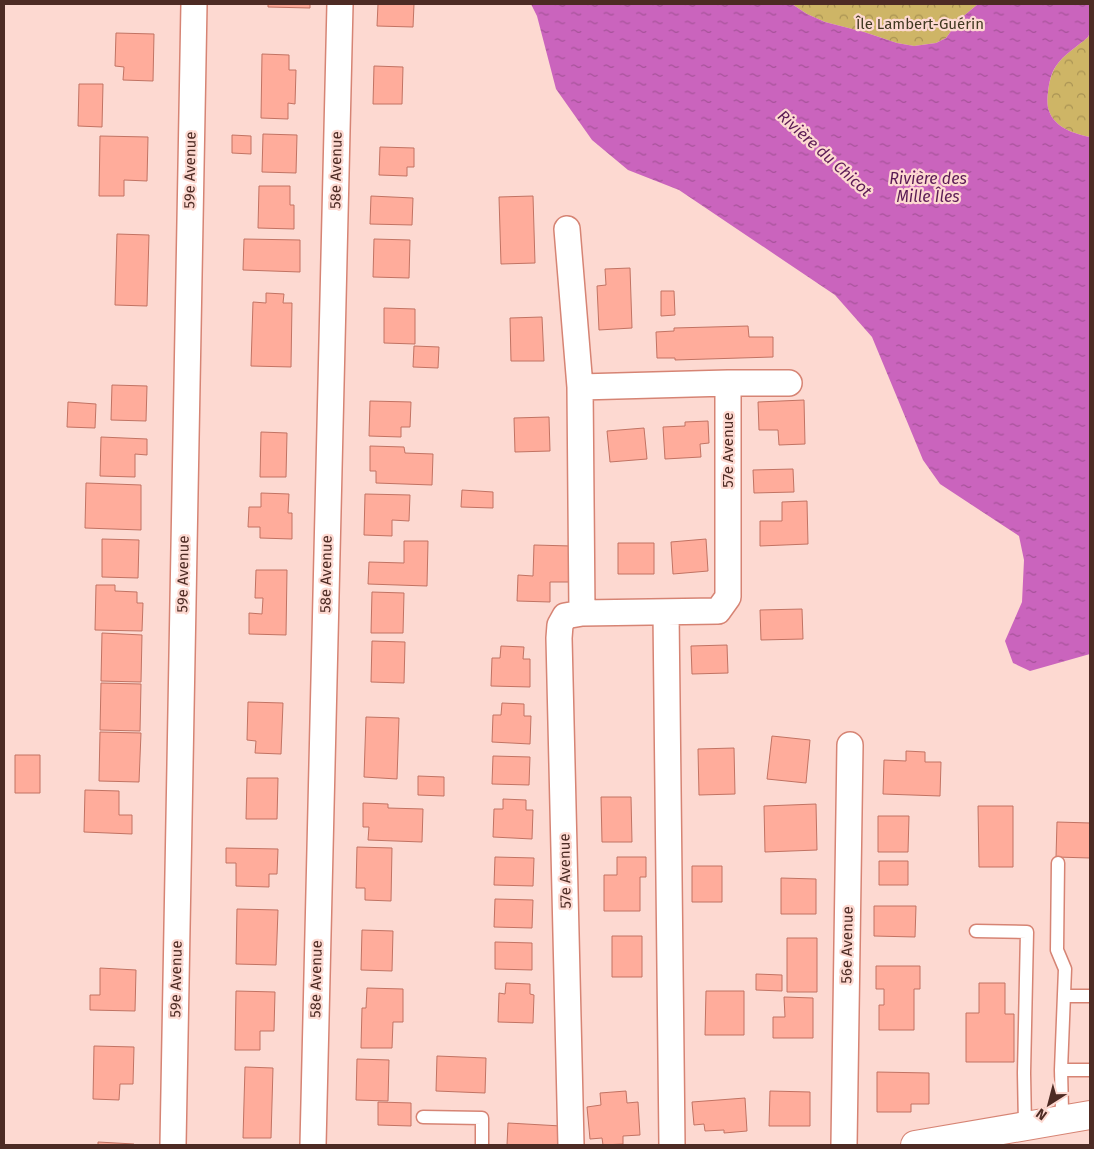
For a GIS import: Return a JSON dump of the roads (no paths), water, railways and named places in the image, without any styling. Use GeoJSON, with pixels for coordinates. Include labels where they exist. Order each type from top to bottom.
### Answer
{"type":"FeatureCollection","features":[{"type":"Feature","properties":{"kind":"main road"},"geometry":{"type":"LineString","coordinates":[[915,1145],[1077,1117]]}},
{"type":"Feature","properties":{"kind":"street","name":"59e Avenue"},"geometry":{"type":"LineString","coordinates":[[173,1145],[194,4]]}},
{"type":"Feature","properties":{"kind":"street","name":"58e Avenue"},"geometry":{"type":"LineString","coordinates":[[313,1145],[340,4]]}},
{"type":"Feature","properties":{"kind":"street"},"geometry":{"type":"LineString","coordinates":[[567,229],[580,387],[582,613]]}},
{"type":"Feature","properties":{"kind":"street","name":"57e Avenue"},"geometry":{"type":"LineString","coordinates":[[571,1145],[560,624],[565,616],[582,613],[718,611],[728,597],[728,383]]}},
{"type":"Feature","properties":{"kind":"street"},"geometry":{"type":"LineString","coordinates":[[580,387],[790,383]]}},
{"type":"Feature","properties":{"kind":"street"},"geometry":{"type":"LineString","coordinates":[[666,612],[672,1145]]}},
{"type":"Feature","properties":{"kind":"street","name":"56e Avenue"},"geometry":{"type":"LineString","coordinates":[[844,1145],[850,745]]}},
{"type":"Feature","properties":{"kind":"lane"},"geometry":{"type":"LineString","coordinates":[[1058,864],[1057,950],[1065,969],[1061,1070],[1062,1110],[1077,1117]]}},
{"type":"Feature","properties":{"kind":"lane"},"geometry":{"type":"LineString","coordinates":[[976,930],[1026,932],[1024,1073],[1026,1126]]}},
{"type":"Feature","properties":{"kind":"lane"},"geometry":{"type":"LineString","coordinates":[[1064,996],[1090,996]]}},
{"type":"Feature","properties":{"kind":"lane"},"geometry":{"type":"LineString","coordinates":[[1061,1070],[1090,1070]]}},
{"type":"Feature","properties":{"kind":"lane"},"geometry":{"type":"LineString","coordinates":[[423,1118],[482,1118],[482,1145]]}},
{"type":"Feature","properties":{"kind":"water","name":"Rivière des Mille Îles"},"geometry":{"type":"Polygon","coordinates":[[[531,4],[792,4],[807,14],[825,22],[897,43],[914,46],[936,43],[946,38],[960,19],[978,4],[1090,4],[1090,33],[1056,66],[1050,78],[1047,99],[1049,111],[1056,122],[1072,132],[1090,137],[1090,654],[1030,671],[1013,663],[1005,641],[1022,602],[1024,560],[1019,536],[940,484],[923,460],[872,337],[835,295],[679,190],[628,170],[592,140],[556,89],[537,16],[531,4]]]}},
{"type":"Feature","properties":{"kind":"park label","name":"Île Lambert-Guérin"},"geometry":{"type":"Point","coordinates":[920,24]}},
{"type":"Feature","properties":{"kind":"water label","name":"Rivière du Chicot"},"geometry":{"type":"Point","coordinates":[825,153]}}]}
